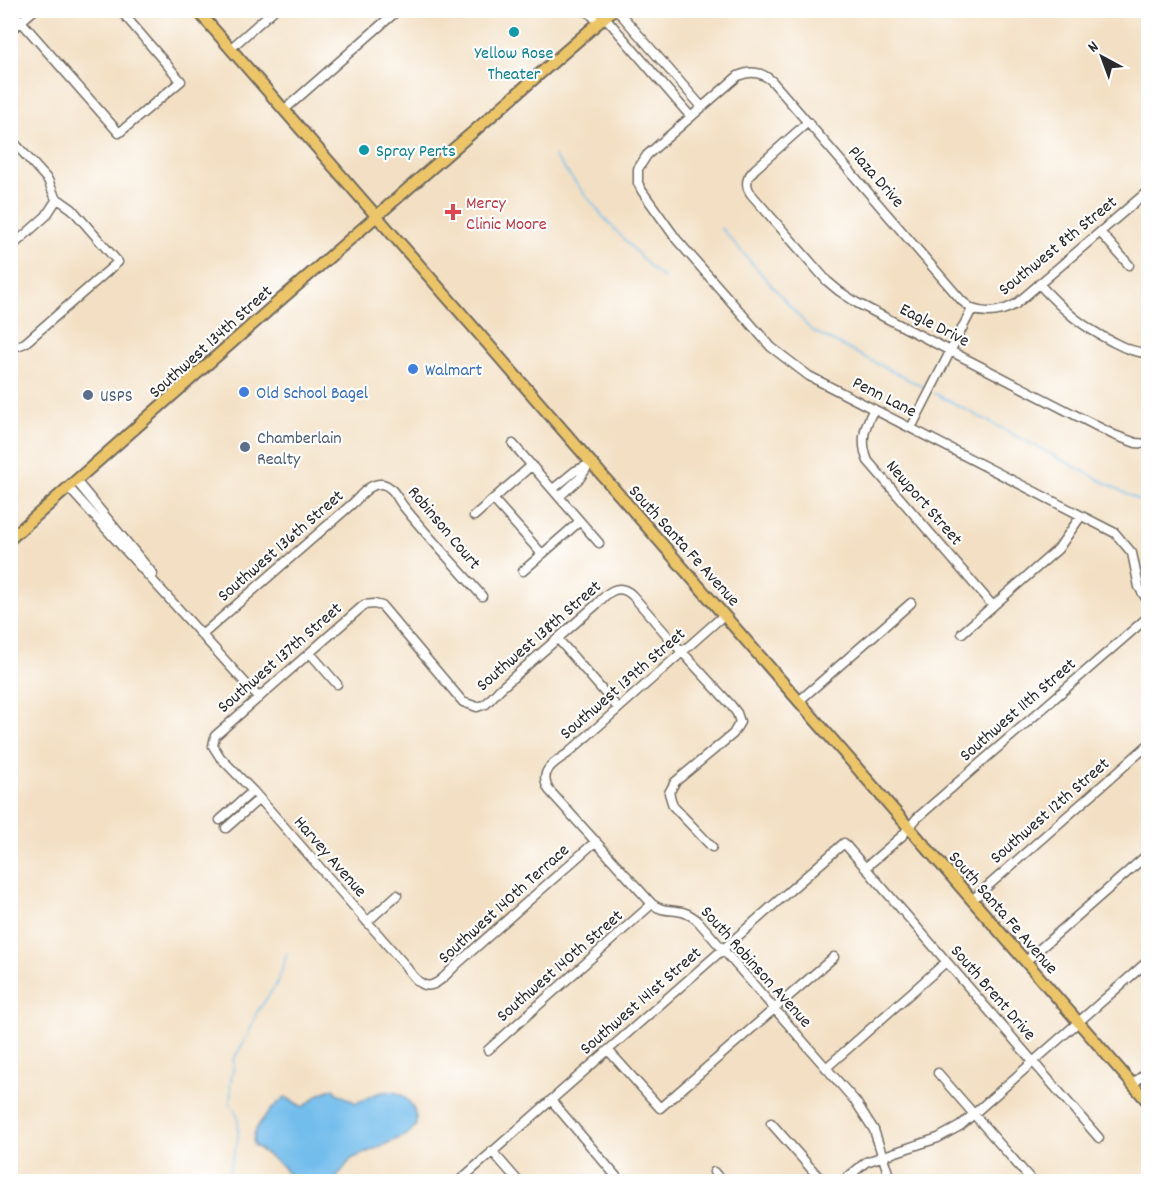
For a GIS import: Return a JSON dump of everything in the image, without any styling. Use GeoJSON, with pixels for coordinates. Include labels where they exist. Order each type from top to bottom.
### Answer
{"type":"FeatureCollection","features":[{"type":"Feature","properties":{"kind":"main road","name":"South Santa Fe Avenue"},"geometry":{"type":"LineString","coordinates":[[196,10],[1149,1102]]}},
{"type":"Feature","properties":{"kind":"main road","name":"Southwest 134th Street"},"geometry":{"type":"LineString","coordinates":[[10,539],[609,15]]}},
{"type":"Feature","properties":{"kind":"street"},"geometry":{"type":"LineString","coordinates":[[11,10],[120,134],[181,81],[120,10]]}},
{"type":"Feature","properties":{"kind":"street"},"geometry":{"type":"LineString","coordinates":[[10,31],[34,10]]}},
{"type":"Feature","properties":{"kind":"street"},"geometry":{"type":"LineString","coordinates":[[230,49],[274,10]]}},
{"type":"Feature","properties":{"kind":"street"},"geometry":{"type":"LineString","coordinates":[[284,110],[398,10]]}},
{"type":"Feature","properties":{"kind":"street"},"geometry":{"type":"LineString","coordinates":[[587,10],[609,15],[702,107],[691,117],[609,15]]}},
{"type":"Feature","properties":{"kind":"street","name":"Plaza Drive"},"geometry":{"type":"LineString","coordinates":[[702,107],[738,76],[752,72],[762,74],[772,81],[972,309]]}},
{"type":"Feature","properties":{"kind":"street","name":"Penn Lane"},"geometry":{"type":"LineString","coordinates":[[691,117],[647,155],[639,165],[638,183],[681,245],[771,347],[801,372],[1115,533],[1129,547],[1134,559],[1139,587],[1149,602]]}},
{"type":"Feature","properties":{"kind":"street","name":"Eagle Drive"},"geometry":{"type":"LineString","coordinates":[[808,122],[755,169],[747,181],[751,194],[818,271],[839,291],[857,303],[1114,435],[1136,443],[1149,444]]}},
{"type":"Feature","properties":{"kind":"street"},"geometry":{"type":"LineString","coordinates":[[10,349],[25,343],[118,262],[72,209],[57,200],[48,180],[11,139]]}},
{"type":"Feature","properties":{"kind":"street","name":"Southwest 8th Street"},"geometry":{"type":"LineString","coordinates":[[972,309],[984,312],[1003,310],[1022,300],[1149,191]]}},
{"type":"Feature","properties":{"kind":"street"},"geometry":{"type":"LineString","coordinates":[[10,248],[46,216],[57,200]]}},
{"type":"Feature","properties":{"kind":"street"},"geometry":{"type":"LineString","coordinates":[[1100,232],[1129,265]]}},
{"type":"Feature","properties":{"kind":"street"},"geometry":{"type":"LineString","coordinates":[[1040,284],[1065,311],[1083,326],[1127,349],[1149,353]]}},
{"type":"Feature","properties":{"kind":"street"},"geometry":{"type":"LineString","coordinates":[[911,428],[972,309]]}},
{"type":"Feature","properties":{"kind":"street","name":"Newport Street"},"geometry":{"type":"LineString","coordinates":[[874,410],[864,434],[863,447],[868,461],[993,606]]}},
{"type":"Feature","properties":{"kind":"street"},"geometry":{"type":"LineString","coordinates":[[513,444],[599,543]]}},
{"type":"Feature","properties":{"kind":"street"},"geometry":{"type":"LineString","coordinates":[[553,489],[575,471],[590,464]]}},
{"type":"Feature","properties":{"kind":"street"},"geometry":{"type":"LineString","coordinates":[[560,497],[580,478],[590,464]]}},
{"type":"Feature","properties":{"kind":"street"},"geometry":{"type":"LineString","coordinates":[[474,516],[532,465]]}},
{"type":"Feature","properties":{"kind":"street","name":"Robinson Court"},"geometry":{"type":"LineString","coordinates":[[380,484],[391,489],[482,596]]}},
{"type":"Feature","properties":{"kind":"street","name":"Southwest 136th Street"},"geometry":{"type":"LineString","coordinates":[[203,634],[344,512],[368,488],[380,484]]}},
{"type":"Feature","properties":{"kind":"street"},"geometry":{"type":"LineString","coordinates":[[73,485],[141,558],[173,600],[259,698]]}},
{"type":"Feature","properties":{"kind":"street"},"geometry":{"type":"LineString","coordinates":[[493,499],[542,554]]}},
{"type":"Feature","properties":{"kind":"street"},"geometry":{"type":"LineString","coordinates":[[962,633],[1058,549],[1081,516]]}},
{"type":"Feature","properties":{"kind":"street"},"geometry":{"type":"LineString","coordinates":[[523,571],[580,521]]}},
{"type":"Feature","properties":{"kind":"street","name":"Southwest 138th Street"},"geometry":{"type":"LineString","coordinates":[[477,707],[489,701],[607,593],[620,588],[632,595],[682,652]]}},
{"type":"Feature","properties":{"kind":"street"},"geometry":{"type":"LineString","coordinates":[[799,701],[911,603]]}},
{"type":"Feature","properties":{"kind":"street","name":"Southwest 137th Street"},"geometry":{"type":"LineString","coordinates":[[214,742],[217,733],[364,605],[382,606],[463,702],[477,707]]}},
{"type":"Feature","properties":{"kind":"street","name":"Southwest 139th Street"},"geometry":{"type":"LineString","coordinates":[[596,841],[549,790],[544,777],[547,769],[567,754],[724,615]]}},
{"type":"Feature","properties":{"kind":"street","name":"Southwest 11th Street"},"geometry":{"type":"LineString","coordinates":[[909,828],[917,818],[1149,617]]}},
{"type":"Feature","properties":{"kind":"street"},"geometry":{"type":"LineString","coordinates":[[558,639],[618,708]]}},
{"type":"Feature","properties":{"kind":"street"},"geometry":{"type":"LineString","coordinates":[[682,652],[730,704],[740,722],[733,734],[675,782],[669,793],[673,806],[712,847]]}},
{"type":"Feature","properties":{"kind":"street"},"geometry":{"type":"LineString","coordinates":[[310,653],[337,684]]}},
{"type":"Feature","properties":{"kind":"street","name":"Harvey Avenue"},"geometry":{"type":"LineString","coordinates":[[214,742],[214,750],[253,791],[414,979],[422,985],[429,986]]}},
{"type":"Feature","properties":{"kind":"street","name":"Southwest 12th Street"},"geometry":{"type":"LineString","coordinates":[[972,900],[1149,745]]}},
{"type":"Feature","properties":{"kind":"street"},"geometry":{"type":"LineString","coordinates":[[220,820],[253,791]]}},
{"type":"Feature","properties":{"kind":"street"},"geometry":{"type":"LineString","coordinates":[[226,828],[259,799]]}},
{"type":"Feature","properties":{"kind":"street"},"geometry":{"type":"LineString","coordinates":[[231,811],[237,819]]}},
{"type":"Feature","properties":{"kind":"street"},"geometry":{"type":"LineString","coordinates":[[865,868],[909,828]]}},
{"type":"Feature","properties":{"kind":"street"},"geometry":{"type":"LineString","coordinates":[[596,841],[652,904]]}},
{"type":"Feature","properties":{"kind":"street","name":"Southwest 140th Terrace"},"geometry":{"type":"LineString","coordinates":[[429,986],[442,981],[456,965],[596,841]]}},
{"type":"Feature","properties":{"kind":"street","name":"South Brent Drive"},"geometry":{"type":"LineString","coordinates":[[844,843],[1099,1138]]}},
{"type":"Feature","properties":{"kind":"street","name":"Southwest 141st Street"},"geometry":{"type":"LineString","coordinates":[[458,1182],[844,843]]}},
{"type":"Feature","properties":{"kind":"street"},"geometry":{"type":"LineString","coordinates":[[1026,961],[1149,854]]}},
{"type":"Feature","properties":{"kind":"street"},"geometry":{"type":"LineString","coordinates":[[367,922],[397,896]]}},
{"type":"Feature","properties":{"kind":"street","name":"South Robinson Avenue"},"geometry":{"type":"LineString","coordinates":[[652,904],[663,909],[683,911],[692,916],[826,1068],[867,1116],[884,1155],[891,1182]]}},
{"type":"Feature","properties":{"kind":"street","name":"Southwest 140th Street"},"geometry":{"type":"LineString","coordinates":[[488,1050],[652,904]]}},
{"type":"Feature","properties":{"kind":"street"},"geometry":{"type":"LineString","coordinates":[[608,1050],[660,1108],[834,957]]}},
{"type":"Feature","properties":{"kind":"street"},"geometry":{"type":"LineString","coordinates":[[842,1182],[866,1162],[953,1131],[1149,961]]}},
{"type":"Feature","properties":{"kind":"street"},"geometry":{"type":"LineString","coordinates":[[826,1068],[946,962]]}},
{"type":"Feature","properties":{"kind":"street"},"geometry":{"type":"LineString","coordinates":[[1133,1084],[1149,1071]]}},
{"type":"Feature","properties":{"kind":"street"},"geometry":{"type":"LineString","coordinates":[[938,1073],[1029,1180]]}},
{"type":"Feature","properties":{"kind":"street"},"geometry":{"type":"LineString","coordinates":[[550,1101],[621,1182]]}},
{"type":"Feature","properties":{"kind":"street"},"geometry":{"type":"LineString","coordinates":[[771,1123],[823,1182]]}},
{"type":"Feature","properties":{"kind":"street"},"geometry":{"type":"LineString","coordinates":[[492,1151],[519,1182]]}},
{"type":"Feature","properties":{"kind":"street"},"geometry":{"type":"LineString","coordinates":[[714,1172],[722,1182]]}},
{"type":"Feature","properties":{"kind":"water"},"geometry":{"type":"Polygon","coordinates":[[[334,1088],[337,1093],[356,1103],[380,1093],[397,1093],[412,1105],[416,1125],[407,1135],[351,1159],[334,1181],[294,1181],[281,1165],[254,1145],[253,1138],[258,1125],[285,1097],[303,1107],[320,1094],[334,1088]]]}},
{"type":"Feature","properties":{"kind":"waterway"},"geometry":{"type":"LineString","coordinates":[[554,156],[605,219],[653,270],[664,278]]}},
{"type":"Feature","properties":{"kind":"waterway"},"geometry":{"type":"LineString","coordinates":[[721,228],[811,330],[927,389]]}},
{"type":"Feature","properties":{"kind":"waterway"},"geometry":{"type":"LineString","coordinates":[[934,393],[1144,503],[1148,508]]}},
{"type":"Feature","properties":{"kind":"waterway"},"geometry":{"type":"LineString","coordinates":[[229,1182],[229,1170],[238,1132],[237,1116],[230,1102],[233,1060],[247,1037],[257,1012],[278,982],[287,953]]}},
{"type":"Feature","properties":{"kind":"place","name":"Yellow Rose Theater"},"geometry":{"type":"Point","coordinates":[514,32]}},
{"type":"Feature","properties":{"kind":"place","name":"Spray Perts"},"geometry":{"type":"Point","coordinates":[364,150]}},
{"type":"Feature","properties":{"kind":"place","name":"Mercy Clinic Moore"},"geometry":{"type":"Point","coordinates":[453,212]}},
{"type":"Feature","properties":{"kind":"place","name":"Walmart"},"geometry":{"type":"Point","coordinates":[413,369]}},
{"type":"Feature","properties":{"kind":"place","name":"Old School Bagel"},"geometry":{"type":"Point","coordinates":[244,392]}},
{"type":"Feature","properties":{"kind":"place","name":"USPS"},"geometry":{"type":"Point","coordinates":[88,395]}},
{"type":"Feature","properties":{"kind":"place","name":"Chamberlain Realty"},"geometry":{"type":"Point","coordinates":[245,447]}}]}
